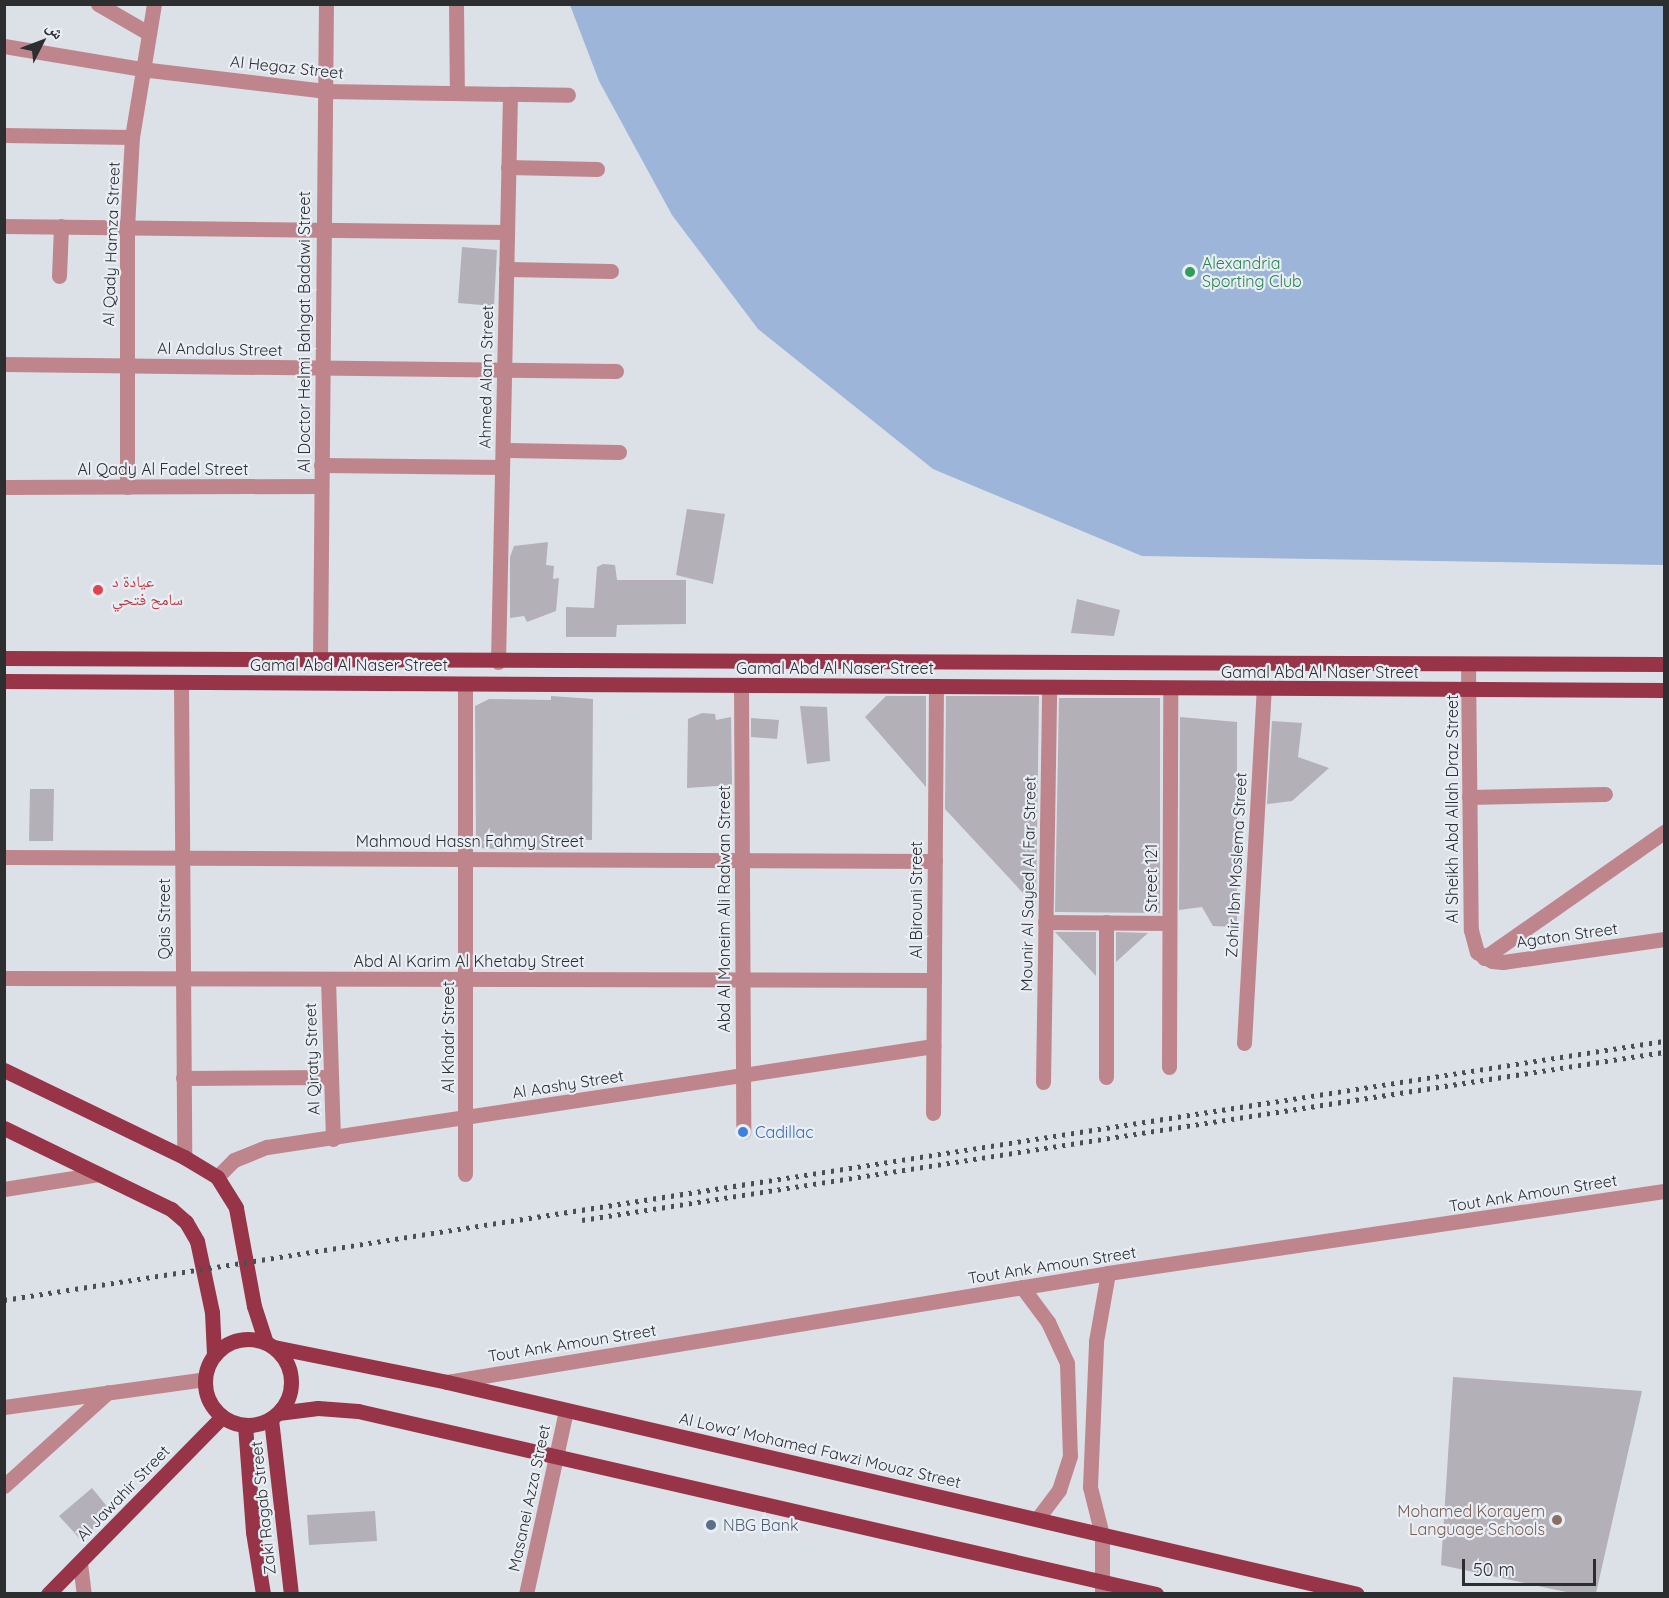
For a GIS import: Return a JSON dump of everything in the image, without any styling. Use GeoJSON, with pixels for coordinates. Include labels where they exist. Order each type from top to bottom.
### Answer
{"type":"FeatureCollection","features":[{"type":"Feature","properties":{"kind":"main road","name":"Gamal Abd Al Naser Street"},"geometry":{"type":"LineString","coordinates":[[4,658],[498,662],[1665,664]]}},
{"type":"Feature","properties":{"kind":"main road"},"geometry":{"type":"LineString","coordinates":[[1095,662],[1095,687]]}},
{"type":"Feature","properties":{"kind":"main road","name":"Gamal Abd Al Naser Street"},"geometry":{"type":"LineString","coordinates":[[4,681],[1095,687],[1170,690],[1665,690]]}},
{"type":"Feature","properties":{"kind":"main road"},"geometry":{"type":"LineString","coordinates":[[4,1070],[184,1157],[217,1177],[236,1208],[254,1306],[270,1345],[286,1362],[291,1379],[289,1398],[275,1416]]}},
{"type":"Feature","properties":{"kind":"main road"},"geometry":{"type":"LineString","coordinates":[[4,1128],[171,1209],[193,1231],[212,1312],[214,1355],[205,1379],[209,1400],[222,1417],[245,1425],[275,1416],[318,1408],[358,1411],[556,1453],[1102,1587],[1156,1593]]}},
{"type":"Feature","properties":{"kind":"main road"},"geometry":{"type":"LineString","coordinates":[[214,1355],[238,1340],[270,1345]]}},
{"type":"Feature","properties":{"kind":"main road","name":"Al Lowa' Mohamed Fawzi Mouaz Street"},"geometry":{"type":"LineString","coordinates":[[270,1345],[447,1382],[1358,1593]]}},
{"type":"Feature","properties":{"kind":"main road","name":"Zaki Ragab Street"},"geometry":{"type":"LineString","coordinates":[[275,1416],[291,1593]]}},
{"type":"Feature","properties":{"kind":"main road","name":"Al Jawahir Street"},"geometry":{"type":"LineString","coordinates":[[48,1593],[222,1417]]}},
{"type":"Feature","properties":{"kind":"main road","name":"Zaki Ragab Street"},"geometry":{"type":"LineString","coordinates":[[245,1425],[253,1532],[263,1593]]}},
{"type":"Feature","properties":{"kind":"street"},"geometry":{"type":"LineString","coordinates":[[98,4],[148,33]]}},
{"type":"Feature","properties":{"kind":"street","name":"Al Qady Hamza Street"},"geometry":{"type":"LineString","coordinates":[[127,487],[127,228],[132,136],[141,69],[154,4]]}},
{"type":"Feature","properties":{"kind":"street","name":"Al Doctor Helmi Bahgat Badawi Street"},"geometry":{"type":"LineString","coordinates":[[320,660],[326,4]]}},
{"type":"Feature","properties":{"kind":"street"},"geometry":{"type":"LineString","coordinates":[[456,4],[457,93]]}},
{"type":"Feature","properties":{"kind":"street","name":"Al Hegaz Street"},"geometry":{"type":"LineString","coordinates":[[4,46],[141,69],[325,91],[568,95]]}},
{"type":"Feature","properties":{"kind":"street","name":"Ahmed Alam Street"},"geometry":{"type":"LineString","coordinates":[[498,662],[510,94]]}},
{"type":"Feature","properties":{"kind":"street"},"geometry":{"type":"LineString","coordinates":[[4,135],[132,136]]}},
{"type":"Feature","properties":{"kind":"street"},"geometry":{"type":"LineString","coordinates":[[508,167],[597,169]]}},
{"type":"Feature","properties":{"kind":"street"},"geometry":{"type":"LineString","coordinates":[[4,226],[323,232],[507,232]]}},
{"type":"Feature","properties":{"kind":"street"},"geometry":{"type":"LineString","coordinates":[[59,276],[61,226]]}},
{"type":"Feature","properties":{"kind":"street"},"geometry":{"type":"LineString","coordinates":[[506,269],[611,271]]}},
{"type":"Feature","properties":{"kind":"street","name":"Al Andalus Street"},"geometry":{"type":"LineString","coordinates":[[4,364],[616,371]]}},
{"type":"Feature","properties":{"kind":"street"},"geometry":{"type":"LineString","coordinates":[[502,450],[619,452]]}},
{"type":"Feature","properties":{"kind":"street"},"geometry":{"type":"LineString","coordinates":[[321,465],[502,467]]}},
{"type":"Feature","properties":{"kind":"street","name":"Al Qady Al Fadel Street"},"geometry":{"type":"LineString","coordinates":[[4,487],[321,486]]}},
{"type":"Feature","properties":{"kind":"street","name":"Al Sheikh Abd Allah Draz Street"},"geometry":{"type":"LineString","coordinates":[[1468,664],[1470,930],[1480,955]]}},
{"type":"Feature","properties":{"kind":"street","name":"Qais Street"},"geometry":{"type":"LineString","coordinates":[[181,682],[184,1157]]}},
{"type":"Feature","properties":{"kind":"street","name":"Al Khadr Street"},"geometry":{"type":"LineString","coordinates":[[465,684],[465,1174]]}},
{"type":"Feature","properties":{"kind":"street","name":"Abd Al Moneim Ali Radwan Street"},"geometry":{"type":"LineString","coordinates":[[741,685],[743,1132]]}},
{"type":"Feature","properties":{"kind":"street","name":"Al Birouni Street"},"geometry":{"type":"LineString","coordinates":[[933,1113],[936,686]]}},
{"type":"Feature","properties":{"kind":"street","name":"Mounir Al Sayed Al Far Street"},"geometry":{"type":"LineString","coordinates":[[1042,1082],[1049,687]]}},
{"type":"Feature","properties":{"kind":"street","name":"Zohir Ibn Moslema Street"},"geometry":{"type":"LineString","coordinates":[[1244,1043],[1264,689]]}},
{"type":"Feature","properties":{"kind":"street","name":"Street 121"},"geometry":{"type":"LineString","coordinates":[[1169,1067],[1170,690]]}},
{"type":"Feature","properties":{"kind":"street"},"geometry":{"type":"LineString","coordinates":[[1469,797],[1605,794]]}},
{"type":"Feature","properties":{"kind":"street"},"geometry":{"type":"LineString","coordinates":[[1480,955],[1665,832]]}},
{"type":"Feature","properties":{"kind":"street","name":"Mahmoud Hassn Fahmy Street"},"geometry":{"type":"LineString","coordinates":[[4,857],[935,861]]}},
{"type":"Feature","properties":{"kind":"street"},"geometry":{"type":"LineString","coordinates":[[1045,922],[1169,923]]}},
{"type":"Feature","properties":{"kind":"street"},"geometry":{"type":"LineString","coordinates":[[1106,922],[1106,1077]]}},
{"type":"Feature","properties":{"kind":"street","name":"Agaton Street"},"geometry":{"type":"LineString","coordinates":[[1480,955],[1503,962],[1665,939]]}},
{"type":"Feature","properties":{"kind":"street","name":"Abd Al Karim Al Khetaby Street"},"geometry":{"type":"LineString","coordinates":[[4,978],[934,980]]}},
{"type":"Feature","properties":{"kind":"street","name":"Al Qiraty Street"},"geometry":{"type":"LineString","coordinates":[[328,979],[333,1138]]}},
{"type":"Feature","properties":{"kind":"street","name":"Al Aashy Street"},"geometry":{"type":"LineString","coordinates":[[217,1177],[234,1160],[255,1150],[933,1046]]}},
{"type":"Feature","properties":{"kind":"street"},"geometry":{"type":"LineString","coordinates":[[183,1078],[331,1077]]}},
{"type":"Feature","properties":{"kind":"street"},"geometry":{"type":"LineString","coordinates":[[4,1189],[99,1174]]}},
{"type":"Feature","properties":{"kind":"street","name":"Tout Ank Amoun Street"},"geometry":{"type":"LineString","coordinates":[[447,1382],[1108,1273],[1665,1191]]}},
{"type":"Feature","properties":{"kind":"street"},"geometry":{"type":"LineString","coordinates":[[1102,1587],[1102,1535],[1092,1502],[1091,1459],[1098,1324],[1108,1273]]}},
{"type":"Feature","properties":{"kind":"street"},"geometry":{"type":"LineString","coordinates":[[1022,1287],[1048,1322],[1067,1363],[1070,1456],[1059,1490],[1037,1519]]}},
{"type":"Feature","properties":{"kind":"street"},"geometry":{"type":"LineString","coordinates":[[4,1407],[205,1379]]}},
{"type":"Feature","properties":{"kind":"street"},"geometry":{"type":"LineString","coordinates":[[4,1486],[108,1392]]}},
{"type":"Feature","properties":{"kind":"street","name":"Masanei Azza Street"},"geometry":{"type":"LineString","coordinates":[[526,1593],[566,1410]]}},
{"type":"Feature","properties":{"kind":"street"},"geometry":{"type":"LineString","coordinates":[[80,1563],[84,1593]]}},
{"type":"Feature","properties":{"kind":"shaded area","name":"Alexandria Sporting Club"},"geometry":{"type":"Polygon","coordinates":[[[570,5],[1664,5],[1664,565],[1142,556],[933,469],[758,329],[672,215],[599,81],[570,5]]]}},
{"type":"Feature","properties":{"kind":"building"},"geometry":{"type":"Polygon","coordinates":[[[462,247],[497,250],[494,306],[458,303],[462,247]]]}},
{"type":"Feature","properties":{"kind":"building"},"geometry":{"type":"Polygon","coordinates":[[[687,509],[725,514],[713,584],[676,575],[687,509]]]}},
{"type":"Feature","properties":{"kind":"building"},"geometry":{"type":"Polygon","coordinates":[[[548,542],[546,565],[554,566],[553,579],[559,578],[556,611],[527,622],[524,616],[510,618],[510,557],[514,546],[548,542]]]}},
{"type":"Feature","properties":{"kind":"building"},"geometry":{"type":"Polygon","coordinates":[[[603,564],[615,565],[617,580],[686,580],[686,624],[617,625],[616,637],[566,637],[566,607],[594,608],[597,567],[603,564]]]}},
{"type":"Feature","properties":{"kind":"building"},"geometry":{"type":"Polygon","coordinates":[[[1077,599],[1120,610],[1114,636],[1071,633],[1077,599]]]}},
{"type":"Feature","properties":{"kind":"building"},"geometry":{"type":"Polygon","coordinates":[[[551,696],[593,699],[592,840],[551,839],[547,850],[476,848],[475,706],[489,699],[551,700],[551,696]]]}},
{"type":"Feature","properties":{"kind":"building"},"geometry":{"type":"Polygon","coordinates":[[[886,696],[926,696],[926,787],[865,717],[886,696]]]}},
{"type":"Feature","properties":{"kind":"building"},"geometry":{"type":"Polygon","coordinates":[[[946,696],[1039,696],[1036,907],[945,809],[946,696]]]}},
{"type":"Feature","properties":{"kind":"building"},"geometry":{"type":"Polygon","coordinates":[[[1059,698],[1160,698],[1160,913],[1055,912],[1059,698]]]}},
{"type":"Feature","properties":{"kind":"building"},"geometry":{"type":"Polygon","coordinates":[[[800,706],[827,707],[830,761],[807,764],[800,706]]]}},
{"type":"Feature","properties":{"kind":"building"},"geometry":{"type":"Polygon","coordinates":[[[702,713],[715,714],[716,720],[731,717],[732,785],[687,788],[688,719],[702,713]]]}},
{"type":"Feature","properties":{"kind":"building"},"geometry":{"type":"Polygon","coordinates":[[[1180,717],[1237,722],[1237,927],[1213,926],[1202,907],[1179,910],[1180,717]]]}},
{"type":"Feature","properties":{"kind":"building"},"geometry":{"type":"Polygon","coordinates":[[[751,718],[779,720],[777,739],[751,737],[751,718]]]}},
{"type":"Feature","properties":{"kind":"building"},"geometry":{"type":"Polygon","coordinates":[[[1272,721],[1302,723],[1298,757],[1329,768],[1292,801],[1267,804],[1272,721]]]}},
{"type":"Feature","properties":{"kind":"building"},"geometry":{"type":"Polygon","coordinates":[[[30,789],[54,789],[53,841],[29,841],[30,789]]]}},
{"type":"Feature","properties":{"kind":"building"},"geometry":{"type":"Polygon","coordinates":[[[1055,932],[1096,932],[1096,976],[1055,932]]]}},
{"type":"Feature","properties":{"kind":"building"},"geometry":{"type":"Polygon","coordinates":[[[1116,932],[1148,933],[1116,962],[1116,932]]]}},
{"type":"Feature","properties":{"kind":"building"},"geometry":{"type":"Polygon","coordinates":[[[1453,1377],[1642,1391],[1596,1593],[1571,1593],[1441,1565],[1453,1377]]]}},
{"type":"Feature","properties":{"kind":"building"},"geometry":{"type":"Polygon","coordinates":[[[92,1488],[110,1510],[82,1541],[59,1516],[92,1488]]]}},
{"type":"Feature","properties":{"kind":"building"},"geometry":{"type":"Polygon","coordinates":[[[375,1511],[377,1541],[309,1545],[307,1515],[375,1511]]]}},
{"type":"Feature","properties":{"kind":"railway"},"geometry":{"type":"LineString","coordinates":[[4,1300],[1664,1041]]}},
{"type":"Feature","properties":{"kind":"railway"},"geometry":{"type":"LineString","coordinates":[[582,1220],[1664,1052]]}},
{"type":"Feature","properties":{"kind":"place","name":"Alexandria Sporting Club"},"geometry":{"type":"Point","coordinates":[1190,272]}},
{"type":"Feature","properties":{"kind":"place","name":"عيادة د سامح فتحي"},"geometry":{"type":"Point","coordinates":[98,590]}},
{"type":"Feature","properties":{"kind":"place","name":"Cadillac"},"geometry":{"type":"Point","coordinates":[743,1132]}},
{"type":"Feature","properties":{"kind":"place","name":"Mohamed Korayem Language Schools"},"geometry":{"type":"Point","coordinates":[1557,1520]}},
{"type":"Feature","properties":{"kind":"place","name":"NBG Bank"},"geometry":{"type":"Point","coordinates":[711,1525]}}]}
